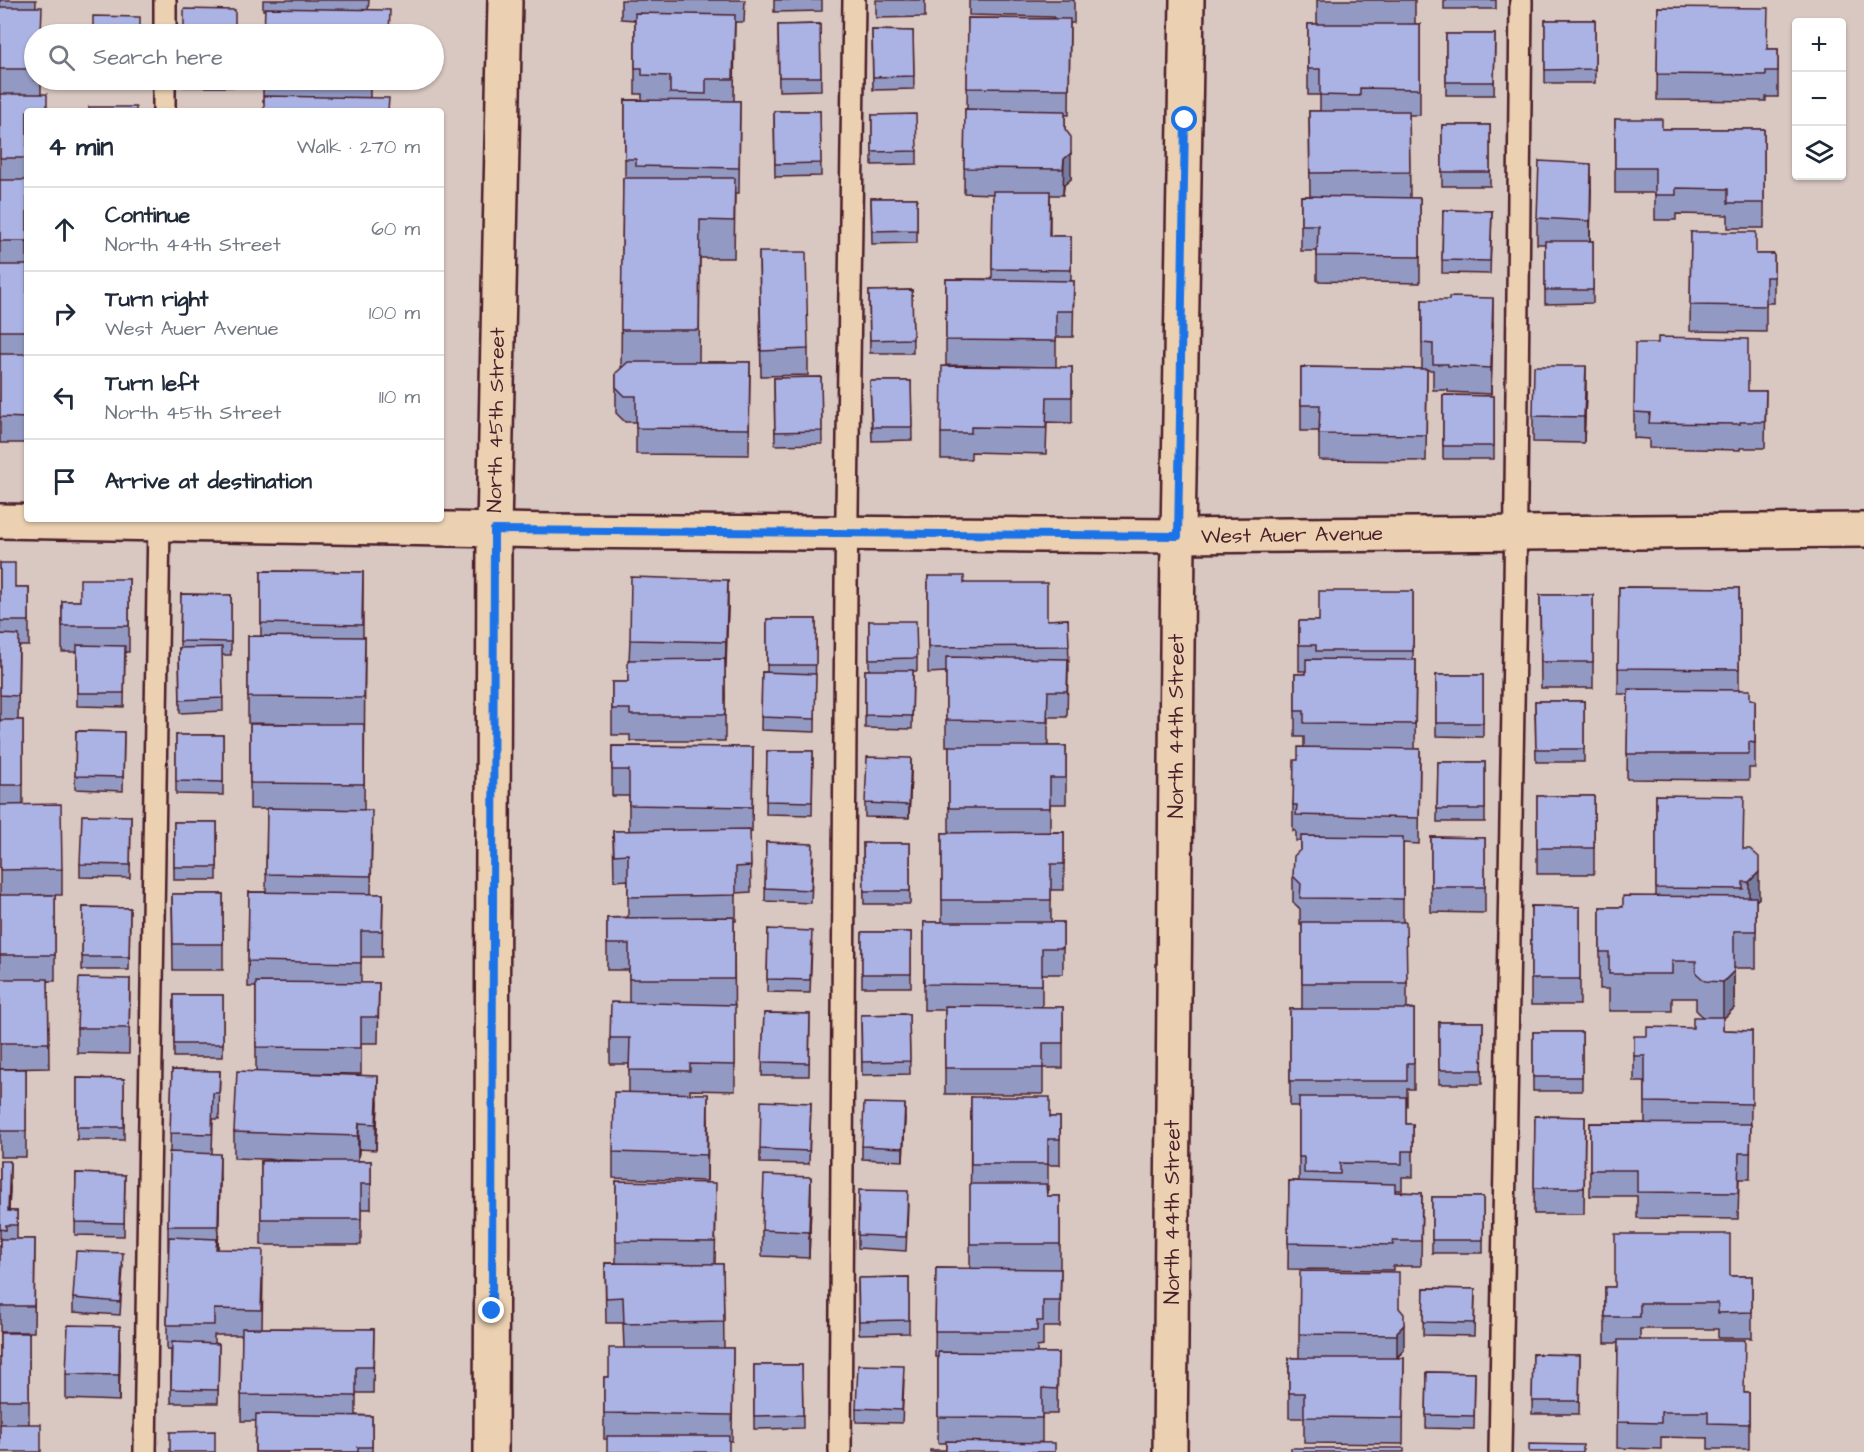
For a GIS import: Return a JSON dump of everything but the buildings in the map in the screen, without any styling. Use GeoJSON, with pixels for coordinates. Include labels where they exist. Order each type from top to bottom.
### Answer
{"type":"FeatureCollection","features":[{"type":"Feature","properties":{"kind":"street","name":"North 45th Street"},"geometry":{"type":"LineString","coordinates":[[491,1452],[494,530],[504,0]]}},
{"type":"Feature","properties":{"kind":"street","name":"North 44th Street"},"geometry":{"type":"LineString","coordinates":[[1170,1452],[1178,536],[1187,0]]}},
{"type":"Feature","properties":{"kind":"street","name":"West Auer Avenue"},"geometry":{"type":"LineString","coordinates":[[0,521],[24,521]]}},
{"type":"Feature","properties":{"kind":"street","name":"West Auer Avenue"},"geometry":{"type":"LineString","coordinates":[[196,522],[494,530],[1178,536],[1864,530]]}},
{"type":"Feature","properties":{"kind":"lane"},"geometry":{"type":"LineString","coordinates":[[165,0],[165,24]]}},
{"type":"Feature","properties":{"kind":"lane"},"geometry":{"type":"LineString","coordinates":[[840,1452],[847,533],[854,0]]}},
{"type":"Feature","properties":{"kind":"lane"},"geometry":{"type":"LineString","coordinates":[[1500,1452],[1521,0]]}},
{"type":"Feature","properties":{"kind":"lane"},"geometry":{"type":"LineString","coordinates":[[164,90],[164,108]]}},
{"type":"Feature","properties":{"kind":"lane"},"geometry":{"type":"LineString","coordinates":[[145,1452],[159,522]]}},
{"type":"Feature","properties":{"kind":"route"},"geometry":{"type":"LineString","coordinates":[[492,1311],[494,530],[1178,536],[1185,120]]}}]}
